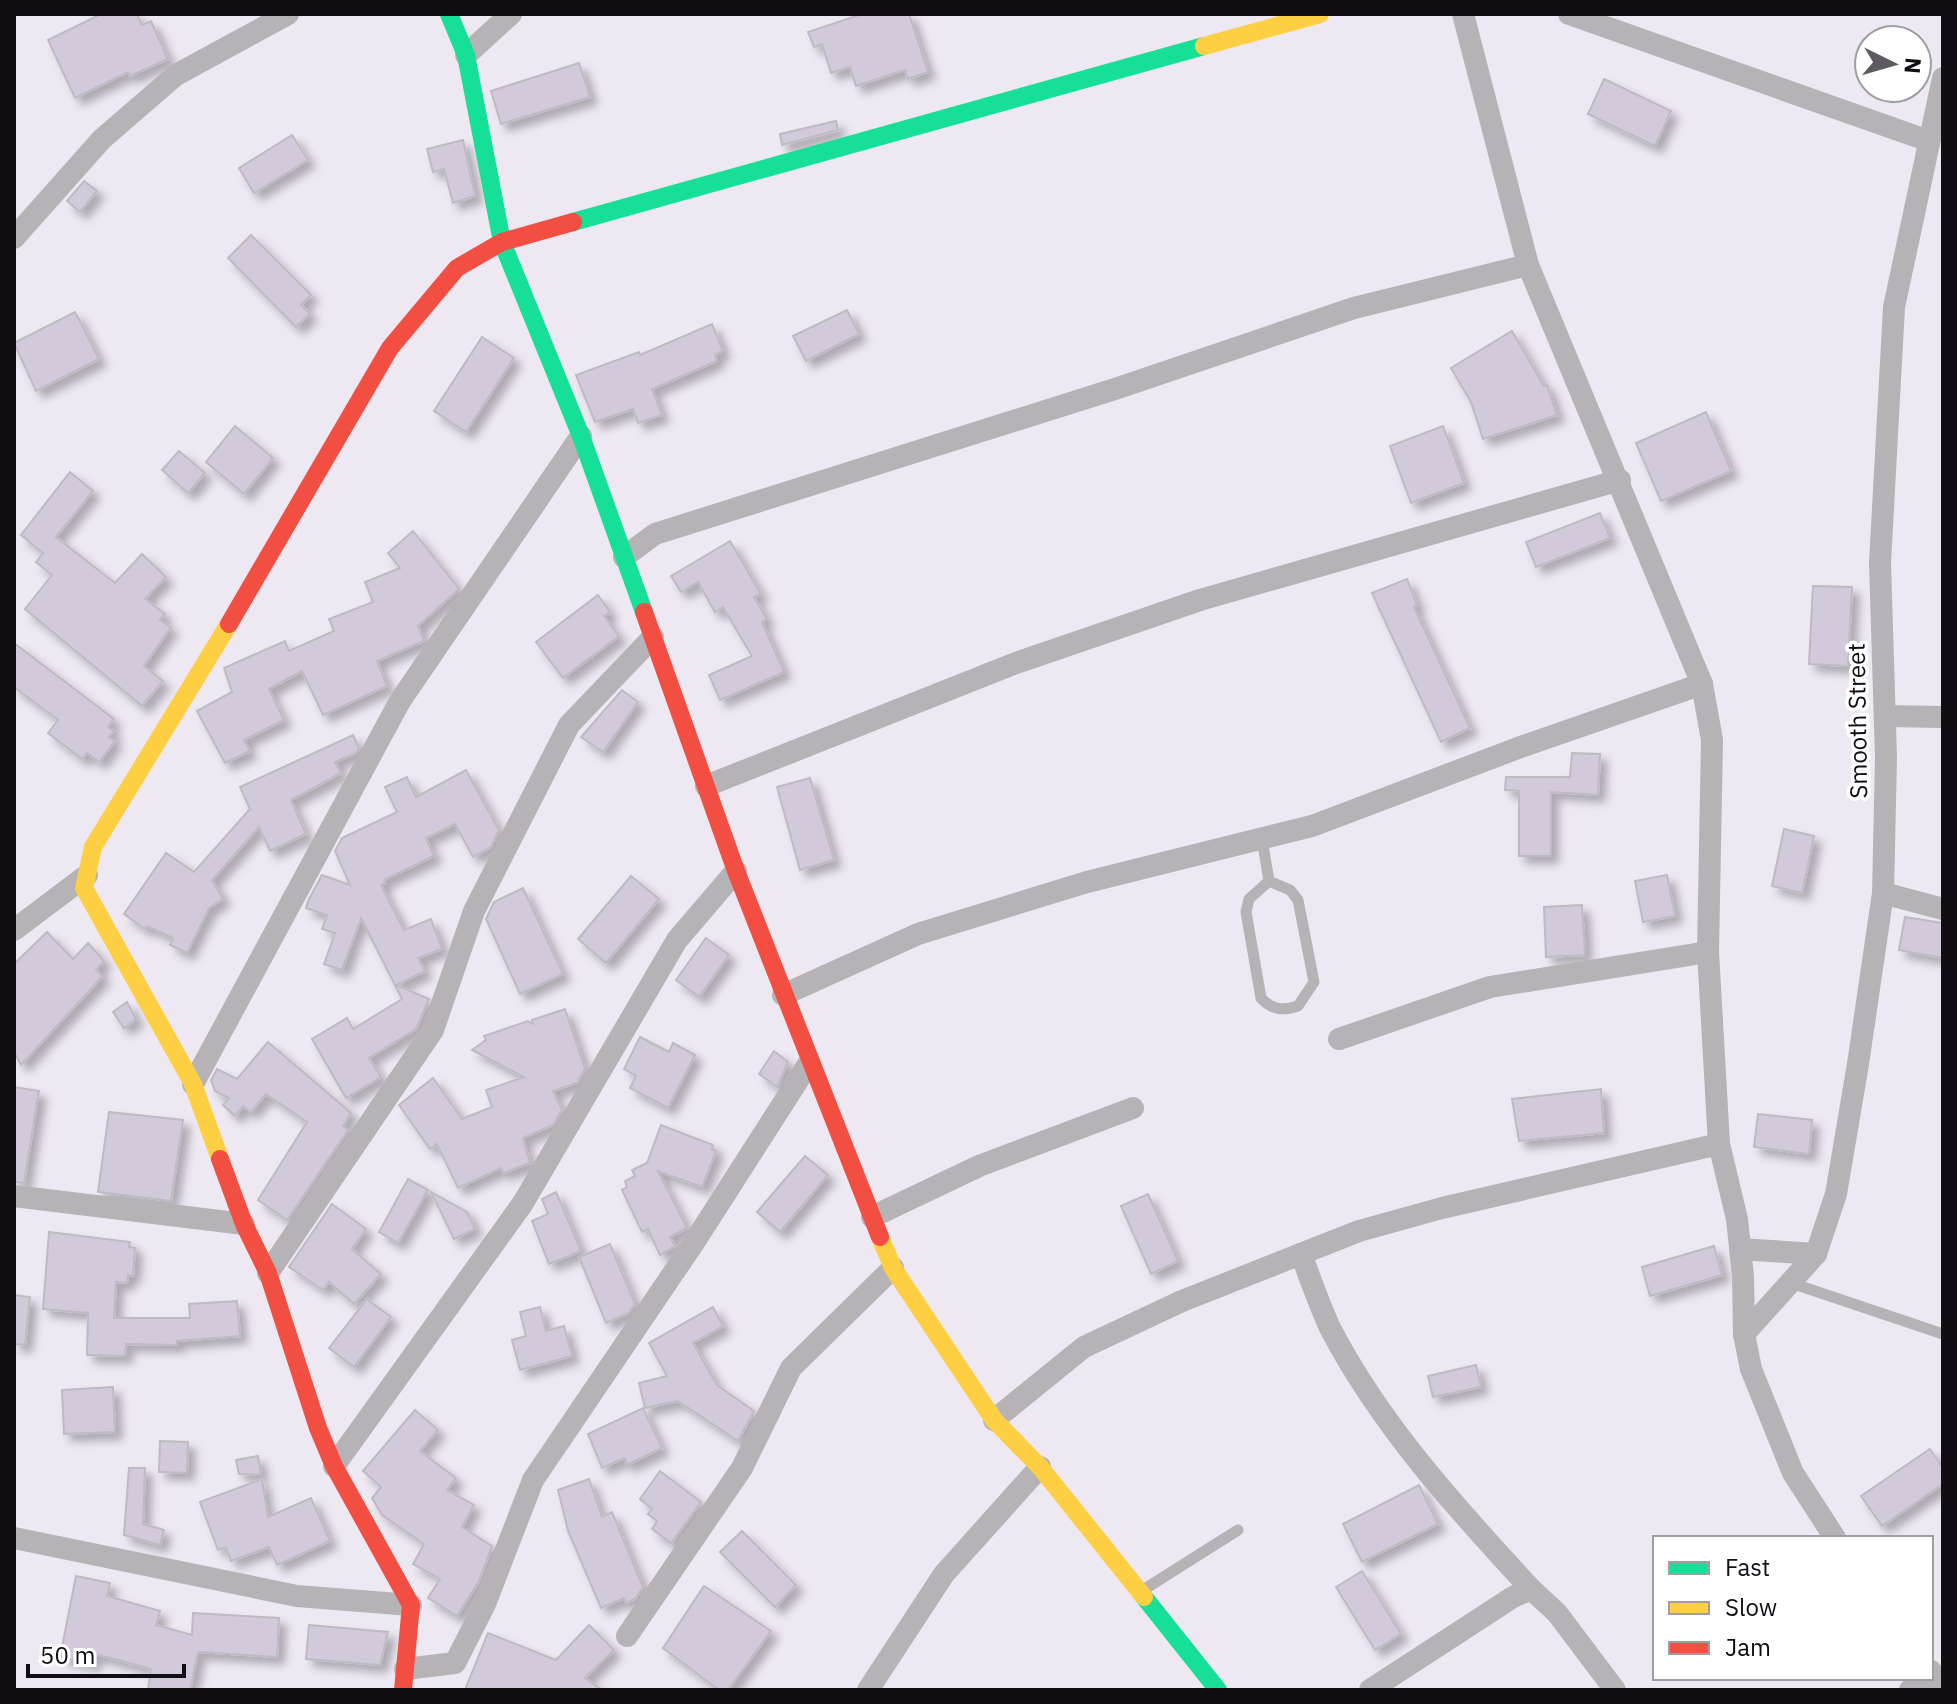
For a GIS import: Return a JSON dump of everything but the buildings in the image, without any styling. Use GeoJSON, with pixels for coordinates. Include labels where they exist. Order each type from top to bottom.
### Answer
{"type":"FeatureCollection","features":[{"type":"Feature","properties":{"kind":"street"},"geometry":{"type":"LineString","coordinates":[[14,238],[102,139],[176,75],[288,14]]}},
{"type":"Feature","properties":{"kind":"street"},"geometry":{"type":"LineString","coordinates":[[449,14],[466,55],[502,242],[581,436],[783,995],[893,1268],[949,1357],[994,1420],[1040,1467],[1211,1688]]}},
{"type":"Feature","properties":{"kind":"street"},"geometry":{"type":"LineString","coordinates":[[466,55],[511,14]]}},
{"type":"Feature","properties":{"kind":"street"},"geometry":{"type":"LineString","coordinates":[[809,1063],[695,1241],[533,1480],[485,1604],[455,1663],[404,1680],[411,1605],[334,1466],[318,1428],[268,1273],[244,1224],[193,1084],[84,888],[93,847],[223,635],[390,348],[457,268],[502,242],[1320,14]]}},
{"type":"Feature","properties":{"kind":"street"},"geometry":{"type":"LineString","coordinates":[[1463,14],[1528,265],[1620,480],[1702,684],[1712,740],[1708,952],[1719,1144],[1737,1219],[1744,1334],[1751,1369],[1793,1473],[1834,1536]]}},
{"type":"Feature","properties":{"kind":"street"},"geometry":{"type":"LineString","coordinates":[[1569,14],[1929,141]]}},
{"type":"Feature","properties":{"kind":"street","name":"Smooth Street"},"geometry":{"type":"LineString","coordinates":[[1744,1334],[1816,1254],[1836,1194],[1883,893],[1885,716],[1880,563],[1894,307],[1942,86]]}},
{"type":"Feature","properties":{"kind":"street"},"geometry":{"type":"LineString","coordinates":[[624,557],[655,534],[1118,388],[1354,308],[1528,265]]}},
{"type":"Feature","properties":{"kind":"street"},"geometry":{"type":"LineString","coordinates":[[193,1084],[400,701],[581,436]]}},
{"type":"Feature","properties":{"kind":"street"},"geometry":{"type":"LineString","coordinates":[[706,786],[1016,663],[1200,600],[1620,480]]}},
{"type":"Feature","properties":{"kind":"street"},"geometry":{"type":"LineString","coordinates":[[268,1273],[433,1030],[474,911],[569,725],[653,637]]}},
{"type":"Feature","properties":{"kind":"street"},"geometry":{"type":"LineString","coordinates":[[783,995],[918,934],[1087,882],[1312,826],[1518,748],[1702,684]]}},
{"type":"Feature","properties":{"kind":"street"},"geometry":{"type":"LineString","coordinates":[[1885,716],[1943,717]]}},
{"type":"Feature","properties":{"kind":"street"},"geometry":{"type":"LineString","coordinates":[[334,1466],[523,1203],[677,940],[736,871]]}},
{"type":"Feature","properties":{"kind":"street"},"geometry":{"type":"LineString","coordinates":[[14,930],[87,875]]}},
{"type":"Feature","properties":{"kind":"street"},"geometry":{"type":"LineString","coordinates":[[1883,893],[1943,909]]}},
{"type":"Feature","properties":{"kind":"street"},"geometry":{"type":"LineString","coordinates":[[1339,1039],[1490,987],[1708,952]]}},
{"type":"Feature","properties":{"kind":"street"},"geometry":{"type":"LineString","coordinates":[[872,1217],[979,1166],[1133,1108]]}},
{"type":"Feature","properties":{"kind":"street"},"geometry":{"type":"LineString","coordinates":[[994,1420],[1084,1347],[1182,1301],[1359,1231],[1442,1208],[1719,1144]]}},
{"type":"Feature","properties":{"kind":"street"},"geometry":{"type":"LineString","coordinates":[[14,1196],[244,1224]]}},
{"type":"Feature","properties":{"kind":"street"},"geometry":{"type":"LineString","coordinates":[[1740,1249],[1816,1254]]}},
{"type":"Feature","properties":{"kind":"street"},"geometry":{"type":"LineString","coordinates":[[1301,1254],[1331,1328],[1387,1418],[1432,1480],[1531,1589],[1557,1613],[1615,1690]]}},
{"type":"Feature","properties":{"kind":"street"},"geometry":{"type":"LineString","coordinates":[[627,1636],[742,1468],[791,1368],[893,1268]]}},
{"type":"Feature","properties":{"kind":"street"},"geometry":{"type":"LineString","coordinates":[[868,1690],[944,1574],[1040,1467]]}},
{"type":"Feature","properties":{"kind":"street"},"geometry":{"type":"LineString","coordinates":[[14,1538],[297,1596],[411,1605]]}},
{"type":"Feature","properties":{"kind":"street"},"geometry":{"type":"LineString","coordinates":[[1370,1690],[1496,1607],[1531,1589]]}},
{"type":"Feature","properties":{"kind":"lane"},"geometry":{"type":"LineString","coordinates":[[1262,839],[1269,881]]}},
{"type":"Feature","properties":{"kind":"lane"},"geometry":{"type":"LineString","coordinates":[[1269,881],[1290,890],[1298,900],[1314,982],[1298,1006],[1284,1010],[1268,1005],[1261,998],[1246,912],[1249,899],[1269,881]]}},
{"type":"Feature","properties":{"kind":"lane"},"geometry":{"type":"LineString","coordinates":[[1790,1283],[1943,1334]]}},
{"type":"Feature","properties":{"kind":"lane"},"geometry":{"type":"LineString","coordinates":[[1139,1592],[1238,1530]]}},
{"type":"Feature","properties":{"kind":"traffic: fast"},"geometry":{"type":"LineString","coordinates":[[449,14],[466,55],[502,242],[581,436],[644,612]]}},
{"type":"Feature","properties":{"kind":"traffic: fast"},"geometry":{"type":"LineString","coordinates":[[573,222],[1204,46]]}},
{"type":"Feature","properties":{"kind":"traffic: fast"},"geometry":{"type":"LineString","coordinates":[[1144,1597],[1218,1690]]}},
{"type":"Feature","properties":{"kind":"traffic: slow"},"geometry":{"type":"LineString","coordinates":[[1204,46],[1320,14]]}},
{"type":"Feature","properties":{"kind":"traffic: slow"},"geometry":{"type":"LineString","coordinates":[[220,1159],[193,1084],[84,888],[93,847],[229,624]]}},
{"type":"Feature","properties":{"kind":"traffic: slow"},"geometry":{"type":"LineString","coordinates":[[880,1237],[893,1268],[994,1420],[1040,1467],[1144,1597]]}},
{"type":"Feature","properties":{"kind":"traffic: jam"},"geometry":{"type":"LineString","coordinates":[[229,624],[390,348],[457,268],[502,242],[573,222]]}},
{"type":"Feature","properties":{"kind":"traffic: jam"},"geometry":{"type":"LineString","coordinates":[[644,612],[736,871],[880,1237]]}},
{"type":"Feature","properties":{"kind":"traffic: jam"},"geometry":{"type":"LineString","coordinates":[[220,1159],[244,1224],[268,1273],[318,1428],[334,1466],[411,1605],[403,1690]]}}]}
